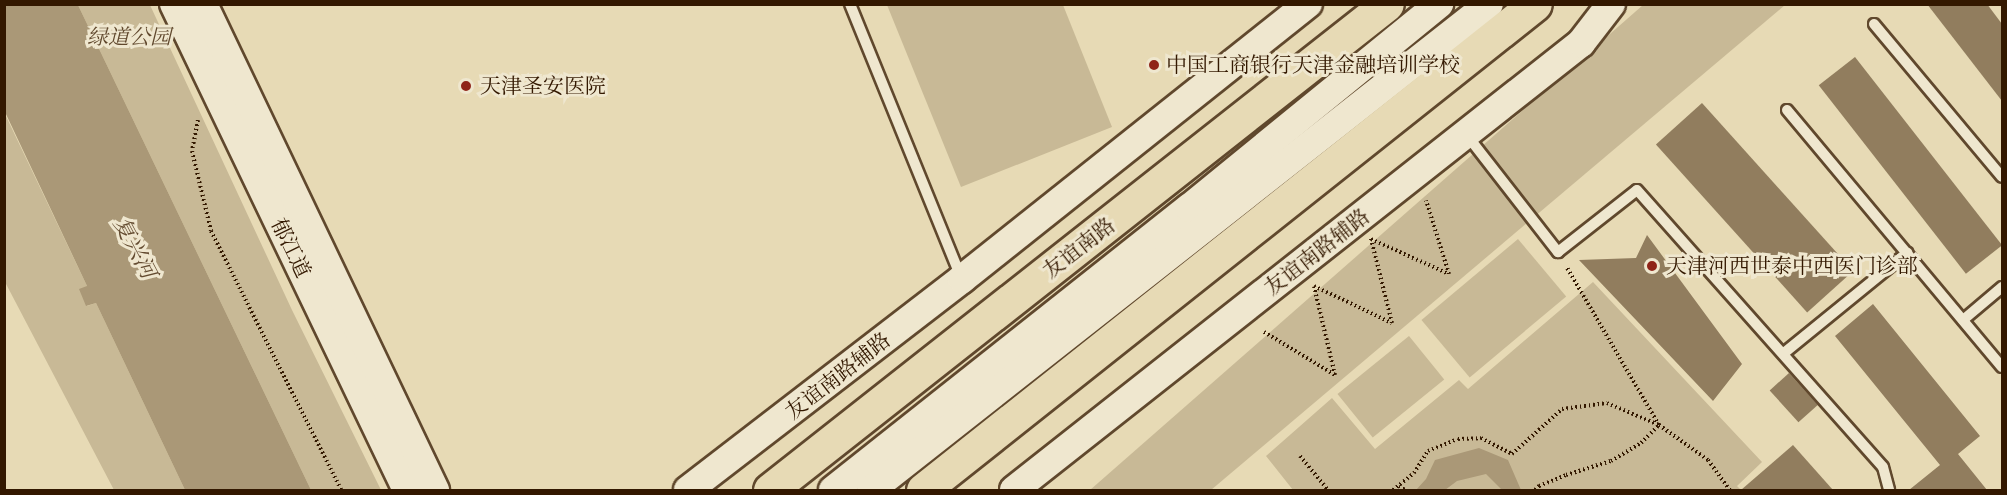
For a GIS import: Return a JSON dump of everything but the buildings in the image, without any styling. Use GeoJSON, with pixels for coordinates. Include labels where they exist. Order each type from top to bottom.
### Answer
{"type":"FeatureCollection","features":[{"type":"Feature","properties":{"kind":"main road","name":"友谊南路"},"geometry":{"type":"LineString","coordinates":[[770,490],[1387,4]]}},
{"type":"Feature","properties":{"kind":"main road"},"geometry":{"type":"LineString","coordinates":[[923,490],[1535,4]]}},
{"type":"Feature","properties":{"kind":"street","name":"郁江道"},"geometry":{"type":"LineString","coordinates":[[174,4],[407,490]]}},
{"type":"Feature","properties":{"kind":"street","name":"郁江道"},"geometry":{"type":"LineString","coordinates":[[203,4],[435,490]]}},
{"type":"Feature","properties":{"kind":"street","name":"友谊南路辅路"},"geometry":{"type":"LineString","coordinates":[[697,484],[962,279],[1308,4]]}},
{"type":"Feature","properties":{"kind":"street"},"geometry":{"type":"LineString","coordinates":[[833,490],[1180,215],[1439,4]]}},
{"type":"Feature","properties":{"kind":"street"},"geometry":{"type":"LineString","coordinates":[[871,490],[1489,4]]}},
{"type":"Feature","properties":{"kind":"street","name":"友谊南路辅路"},"geometry":{"type":"LineString","coordinates":[[1014,490],[1581,43],[1611,4]]}},
{"type":"Feature","properties":{"kind":"lane"},"geometry":{"type":"LineString","coordinates":[[850,4],[962,279]]}},
{"type":"Feature","properties":{"kind":"lane"},"geometry":{"type":"LineString","coordinates":[[1874,24],[2002,177]]}},
{"type":"Feature","properties":{"kind":"lane"},"geometry":{"type":"LineString","coordinates":[[1787,110],[2002,367]]}},
{"type":"Feature","properties":{"kind":"lane"},"geometry":{"type":"LineString","coordinates":[[1466,134],[1558,252],[1637,190],[1883,467],[1889,490]]}},
{"type":"Feature","properties":{"kind":"lane"},"geometry":{"type":"LineString","coordinates":[[1784,353],[1907,253]]}},
{"type":"Feature","properties":{"kind":"lane"},"geometry":{"type":"LineString","coordinates":[[1963,320],[2002,287]]}},
{"type":"Feature","properties":{"kind":"path"},"geometry":{"type":"LineString","coordinates":[[199,118],[192,151],[211,231],[341,490]]}},
{"type":"Feature","properties":{"kind":"path"},"geometry":{"type":"LineString","coordinates":[[1264,332],[1335,375],[1314,286],[1392,323],[1371,239],[1449,274],[1426,200]]}},
{"type":"Feature","properties":{"kind":"path"},"geometry":{"type":"LineString","coordinates":[[1558,252],[1659,425]]}},
{"type":"Feature","properties":{"kind":"path"},"geometry":{"type":"LineString","coordinates":[[1393,490],[1414,473],[1428,450],[1458,440],[1481,438],[1512,454],[1562,409],[1607,403],[1659,425],[1708,460],[1730,490]]}},
{"type":"Feature","properties":{"kind":"path"},"geometry":{"type":"LineString","coordinates":[[1535,490],[1539,486],[1566,476],[1611,462],[1641,443],[1659,425]]}},
{"type":"Feature","properties":{"kind":"path"},"geometry":{"type":"LineString","coordinates":[[1300,456],[1328,490]]}},
{"type":"Feature","properties":{"kind":"path"},"geometry":{"type":"LineString","coordinates":[[1399,486],[1405,490]]}},
{"type":"Feature","properties":{"kind":"green space","name":"绿道公园"},"geometry":{"type":"Polygon","coordinates":[[[78,5],[150,5],[292,310],[381,490],[311,490],[78,5]]]}},
{"type":"Feature","properties":{"kind":"green space"},"geometry":{"type":"Polygon","coordinates":[[[887,5],[1063,5],[1112,127],[961,187],[887,5]]]}},
{"type":"Feature","properties":{"kind":"green space"},"geometry":{"type":"Polygon","coordinates":[[[1643,5],[1785,5],[1211,490],[1090,490],[1643,5]]]}},
{"type":"Feature","properties":{"kind":"green space"},"geometry":{"type":"Polygon","coordinates":[[[4,112],[87,286],[87,306],[96,303],[185,490],[114,490],[5,282],[4,112]]]}},
{"type":"Feature","properties":{"kind":"green space"},"geometry":{"type":"Polygon","coordinates":[[[1518,239],[1566,296],[1470,377],[1421,320],[1518,239]]]}},
{"type":"Feature","properties":{"kind":"green space"},"geometry":{"type":"Polygon","coordinates":[[[1593,282],[1762,462],[1737,486],[1741,490],[1293,490],[1266,456],[1332,398],[1375,449],[1459,380],[1468,389],[1593,282]]]}},
{"type":"Feature","properties":{"kind":"green space"},"geometry":{"type":"Polygon","coordinates":[[[1409,336],[1444,380],[1373,437],[1338,394],[1409,336]]]}},
{"type":"Feature","properties":{"kind":"water","name":"复兴河"},"geometry":{"type":"Polygon","coordinates":[[[5,4],[78,5],[311,490],[185,490],[96,303],[86,306],[79,289],[87,286],[5,112],[5,4]]]}},
{"type":"Feature","properties":{"kind":"water"},"geometry":{"type":"Polygon","coordinates":[[[1479,448],[1508,460],[1521,490],[1502,490],[1486,474],[1457,481],[1445,490],[1416,490],[1426,479],[1435,460],[1479,448]]]}},
{"type":"Feature","properties":{"kind":"place","name":"中国工商银行天津金融培训学校"},"geometry":{"type":"Point","coordinates":[1154,65]}},
{"type":"Feature","properties":{"kind":"place","name":"天津圣安医院"},"geometry":{"type":"Point","coordinates":[466,86]}},
{"type":"Feature","properties":{"kind":"place","name":"天津河西世泰中西医门诊部"},"geometry":{"type":"Point","coordinates":[1652,266]}}]}
